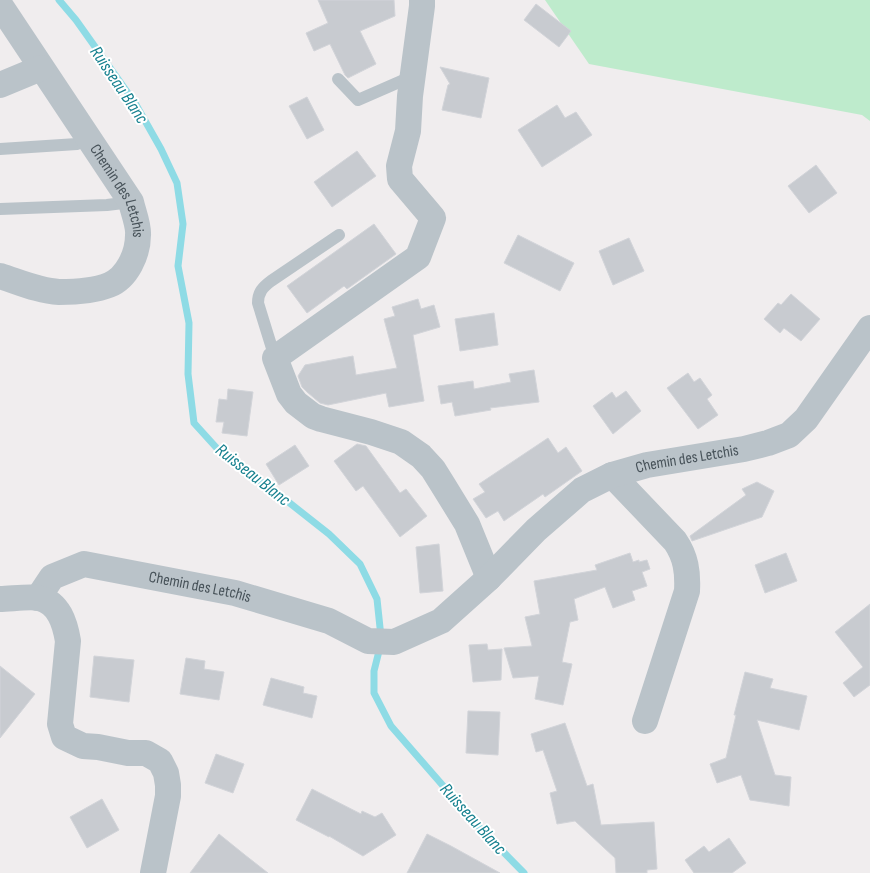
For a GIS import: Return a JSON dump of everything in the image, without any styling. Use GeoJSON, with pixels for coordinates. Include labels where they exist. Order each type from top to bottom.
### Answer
{"type":"FeatureCollection","features":[{"type":"Feature","properties":{"kind":"street"},"geometry":{"type":"LineString","coordinates":[[422,0],[410,96],[408,131],[399,166],[400,179],[433,218],[418,257],[275,358],[289,394],[296,403],[313,416],[401,442],[421,456],[433,469],[467,524],[489,578]]}},
{"type":"Feature","properties":{"kind":"street","name":"Chemin des Letchis"},"geometry":{"type":"LineString","coordinates":[[0,5],[131,202],[139,234],[135,256],[124,274],[110,285],[88,290],[58,292],[30,286],[0,276]]}},
{"type":"Feature","properties":{"kind":"street"},"geometry":{"type":"LineString","coordinates":[[0,85],[41,68]]}},
{"type":"Feature","properties":{"kind":"street","name":"Chemin des Letchis"},"geometry":{"type":"LineString","coordinates":[[38,598],[52,578],[84,564],[234,592],[329,621],[381,641],[441,621],[489,578],[536,530],[582,490],[612,475],[647,465],[744,449],[789,435],[806,419],[870,328]]}},
{"type":"Feature","properties":{"kind":"street"},"geometry":{"type":"LineString","coordinates":[[612,475],[675,541],[686,563],[688,576],[687,591],[645,721]]}},
{"type":"Feature","properties":{"kind":"street"},"geometry":{"type":"LineString","coordinates":[[0,599],[38,598],[52,603],[60,615],[66,628],[68,641],[60,724],[64,737],[83,746],[146,754],[160,761],[166,773],[168,796],[153,873]]}},
{"type":"Feature","properties":{"kind":"lane"},"geometry":{"type":"LineString","coordinates":[[338,79],[358,100],[413,76]]}},
{"type":"Feature","properties":{"kind":"lane"},"geometry":{"type":"LineString","coordinates":[[0,149],[77,144],[88,138]]}},
{"type":"Feature","properties":{"kind":"lane"},"geometry":{"type":"LineString","coordinates":[[0,209],[107,205],[131,202]]}},
{"type":"Feature","properties":{"kind":"lane"},"geometry":{"type":"LineString","coordinates":[[275,358],[258,303],[261,290],[271,281],[339,235]]}},
{"type":"Feature","properties":{"kind":"green space"},"geometry":{"type":"Polygon","coordinates":[[[545,0],[870,0],[870,121],[862,115],[589,64],[545,0]]]}},
{"type":"Feature","properties":{"kind":"building"},"geometry":{"type":"Polygon","coordinates":[[[318,0],[394,0],[395,16],[360,31],[376,64],[348,78],[330,44],[314,51],[306,33],[328,23],[318,0]]]}},
{"type":"Feature","properties":{"kind":"building"},"geometry":{"type":"Polygon","coordinates":[[[536,4],[571,31],[559,47],[524,20],[536,4]]]}},
{"type":"Feature","properties":{"kind":"building"},"geometry":{"type":"Polygon","coordinates":[[[440,67],[489,78],[481,118],[442,110],[448,85],[450,84],[440,67]]]}},
{"type":"Feature","properties":{"kind":"building"},"geometry":{"type":"Polygon","coordinates":[[[307,97],[324,130],[307,139],[289,106],[307,97]]]}},
{"type":"Feature","properties":{"kind":"building"},"geometry":{"type":"Polygon","coordinates":[[[557,105],[565,118],[576,112],[592,135],[542,167],[518,130],[557,105]]]}},
{"type":"Feature","properties":{"kind":"building"},"geometry":{"type":"Polygon","coordinates":[[[357,151],[376,176],[332,207],[314,182],[357,151]]]}},
{"type":"Feature","properties":{"kind":"building"},"geometry":{"type":"Polygon","coordinates":[[[816,165],[837,193],[809,213],[788,186],[816,165]]]}},
{"type":"Feature","properties":{"kind":"building"},"geometry":{"type":"Polygon","coordinates":[[[374,224],[396,254],[347,289],[344,286],[307,313],[287,286],[374,224]]]}},
{"type":"Feature","properties":{"kind":"building"},"geometry":{"type":"Polygon","coordinates":[[[518,235],[574,263],[560,291],[504,263],[518,235]]]}},
{"type":"Feature","properties":{"kind":"building"},"geometry":{"type":"Polygon","coordinates":[[[629,238],[644,271],[613,285],[599,251],[629,238]]]}},
{"type":"Feature","properties":{"kind":"building"},"geometry":{"type":"Polygon","coordinates":[[[791,294],[820,319],[801,341],[784,328],[780,333],[764,319],[778,303],[781,305],[791,294]]]}},
{"type":"Feature","properties":{"kind":"building"},"geometry":{"type":"Polygon","coordinates":[[[418,299],[421,309],[434,305],[440,327],[413,335],[424,401],[389,407],[386,393],[328,405],[320,403],[302,387],[298,376],[305,365],[353,356],[356,375],[397,368],[384,319],[395,316],[392,307],[418,299]]]}},
{"type":"Feature","properties":{"kind":"building"},"geometry":{"type":"Polygon","coordinates":[[[494,313],[498,345],[460,351],[455,319],[494,313]]]}},
{"type":"Feature","properties":{"kind":"building"},"geometry":{"type":"Polygon","coordinates":[[[534,370],[539,402],[490,408],[491,410],[455,416],[452,402],[441,404],[438,386],[473,381],[474,389],[511,382],[509,374],[534,370]]]}},
{"type":"Feature","properties":{"kind":"building"},"geometry":{"type":"Polygon","coordinates":[[[688,373],[694,382],[700,378],[712,395],[707,399],[718,415],[698,429],[667,388],[688,373]]]}},
{"type":"Feature","properties":{"kind":"building"},"geometry":{"type":"Polygon","coordinates":[[[228,389],[253,392],[247,436],[222,433],[224,422],[216,422],[219,399],[227,400],[228,389]]]}},
{"type":"Feature","properties":{"kind":"building"},"geometry":{"type":"Polygon","coordinates":[[[626,391],[641,411],[613,434],[593,406],[612,392],[616,398],[626,391]]]}},
{"type":"Feature","properties":{"kind":"building"},"geometry":{"type":"Polygon","coordinates":[[[548,438],[558,453],[566,447],[582,471],[545,497],[543,494],[504,521],[498,511],[486,518],[473,499],[485,492],[479,484],[548,438]]]}},
{"type":"Feature","properties":{"kind":"building"},"geometry":{"type":"Polygon","coordinates":[[[357,444],[366,446],[400,493],[406,489],[427,516],[400,537],[363,486],[356,491],[334,461],[357,444]]]}},
{"type":"Feature","properties":{"kind":"building"},"geometry":{"type":"Polygon","coordinates":[[[295,445],[309,466],[279,485],[266,464],[295,445]]]}},
{"type":"Feature","properties":{"kind":"building"},"geometry":{"type":"Polygon","coordinates":[[[757,482],[774,491],[762,517],[692,541],[690,536],[746,495],[742,489],[757,482]]]}},
{"type":"Feature","properties":{"kind":"building"},"geometry":{"type":"Polygon","coordinates":[[[439,544],[443,591],[420,593],[416,547],[439,544]]]}},
{"type":"Feature","properties":{"kind":"building"},"geometry":{"type":"Polygon","coordinates":[[[630,553],[633,562],[647,560],[650,569],[642,572],[647,586],[632,591],[635,600],[613,608],[605,587],[574,599],[578,620],[570,622],[562,662],[572,664],[563,705],[535,699],[539,676],[513,678],[504,648],[532,646],[525,617],[540,614],[534,581],[597,570],[595,565],[630,553]]]}},
{"type":"Feature","properties":{"kind":"building"},"geometry":{"type":"Polygon","coordinates":[[[786,553],[797,581],[765,593],[755,565],[786,553]]]}},
{"type":"Feature","properties":{"kind":"building"},"geometry":{"type":"Polygon","coordinates":[[[870,604],[870,685],[854,697],[843,683],[863,667],[835,632],[870,604]]]}},
{"type":"Feature","properties":{"kind":"building"},"geometry":{"type":"Polygon","coordinates":[[[487,644],[488,650],[502,649],[501,680],[473,682],[469,645],[487,644]]]}},
{"type":"Feature","properties":{"kind":"building"},"geometry":{"type":"Polygon","coordinates":[[[94,656],[134,660],[129,702],[90,697],[94,656]]]}},
{"type":"Feature","properties":{"kind":"building"},"geometry":{"type":"Polygon","coordinates":[[[186,658],[205,661],[204,669],[224,672],[219,700],[180,694],[186,658]]]}},
{"type":"Feature","properties":{"kind":"building"},"geometry":{"type":"Polygon","coordinates":[[[0,666],[35,694],[0,738],[0,666]]]}},
{"type":"Feature","properties":{"kind":"building"},"geometry":{"type":"Polygon","coordinates":[[[745,672],[773,679],[770,688],[807,696],[799,730],[757,720],[775,775],[791,777],[789,806],[750,800],[741,775],[717,783],[710,764],[726,758],[745,672]]]}},
{"type":"Feature","properties":{"kind":"building"},"geometry":{"type":"Polygon","coordinates":[[[271,678],[304,687],[303,693],[317,696],[312,718],[263,705],[271,678]]]}},
{"type":"Feature","properties":{"kind":"building"},"geometry":{"type":"Polygon","coordinates":[[[468,711],[500,712],[498,755],[466,753],[468,711]]]}},
{"type":"Feature","properties":{"kind":"building"},"geometry":{"type":"Polygon","coordinates":[[[565,723],[587,786],[593,784],[601,825],[654,822],[657,869],[647,870],[647,873],[616,873],[615,858],[575,821],[557,824],[550,793],[557,791],[543,750],[536,752],[531,734],[565,723]]]}},
{"type":"Feature","properties":{"kind":"building"},"geometry":{"type":"Polygon","coordinates":[[[216,754],[244,764],[233,793],[205,783],[216,754]]]}},
{"type":"Feature","properties":{"kind":"building"},"geometry":{"type":"Polygon","coordinates":[[[312,789],[361,814],[362,811],[375,817],[382,813],[396,835],[363,856],[329,836],[296,820],[312,789]]]}},
{"type":"Feature","properties":{"kind":"building"},"geometry":{"type":"Polygon","coordinates":[[[102,799],[119,830],[87,848],[70,817],[102,799]]]}},
{"type":"Feature","properties":{"kind":"building"},"geometry":{"type":"Polygon","coordinates":[[[219,834],[245,855],[268,873],[190,873],[219,834]]]}},
{"type":"Feature","properties":{"kind":"building"},"geometry":{"type":"Polygon","coordinates":[[[427,834],[451,846],[500,873],[407,873],[427,834]]]}},
{"type":"Feature","properties":{"kind":"building"},"geometry":{"type":"Polygon","coordinates":[[[729,838],[746,863],[732,873],[694,873],[685,860],[704,846],[709,852],[729,838]]]}},
{"type":"Feature","properties":{"kind":"waterway","name":"Ruisseau Blanc"},"geometry":{"type":"LineString","coordinates":[[59,0],[76,20],[135,103],[161,149],[177,183],[183,224],[178,266],[189,323],[188,374],[194,423],[223,455],[277,493],[329,534],[360,564],[377,599],[381,637]]}},
{"type":"Feature","properties":{"kind":"waterway","name":"Ruisseau Blanc"},"geometry":{"type":"LineString","coordinates":[[380,647],[374,671],[374,693],[391,726],[479,827],[524,873]]}}]}
